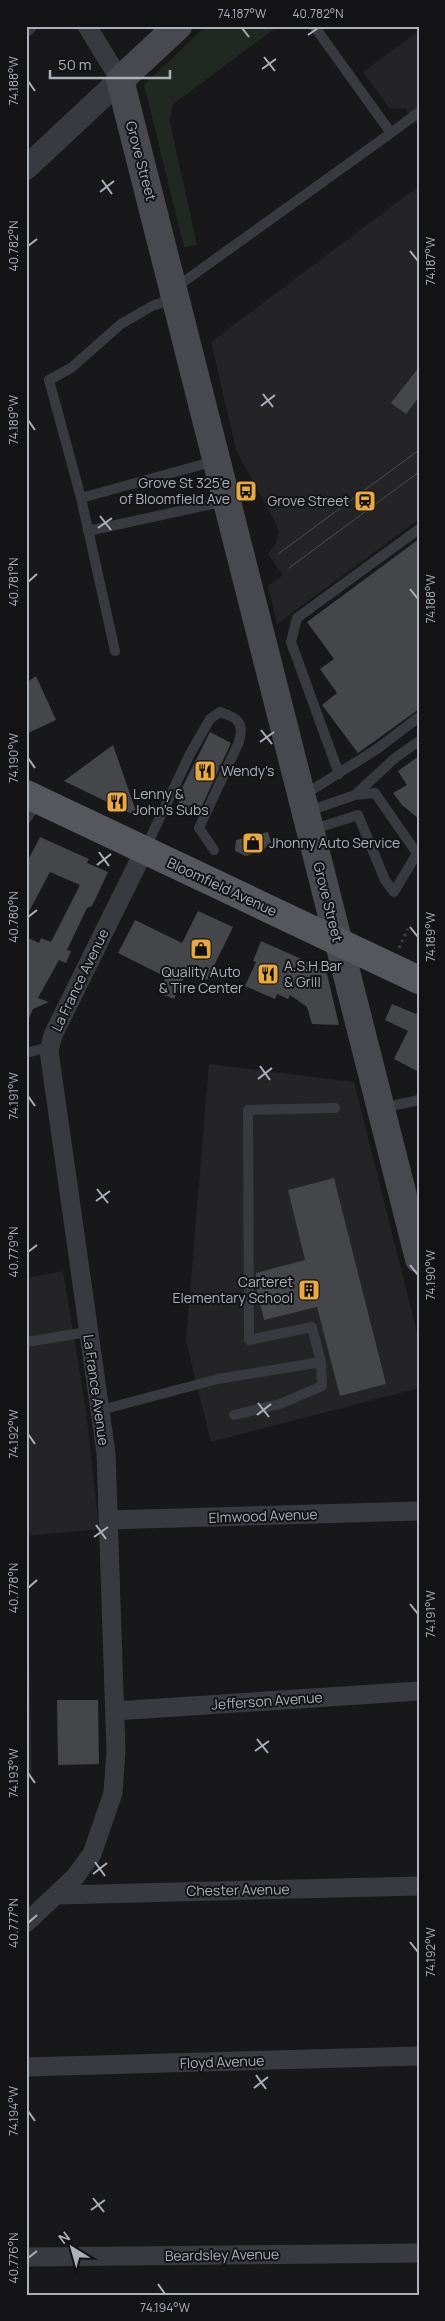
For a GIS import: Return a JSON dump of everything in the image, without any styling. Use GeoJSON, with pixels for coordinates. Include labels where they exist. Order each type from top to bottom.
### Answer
{"type":"FeatureCollection","features":[{"type":"Feature","properties":{"kind":"main road"},"geometry":{"type":"LineString","coordinates":[[120,80],[178,26]]}},
{"type":"Feature","properties":{"kind":"main road","name":"Grove Street"},"geometry":{"type":"LineString","coordinates":[[120,80],[381,1108],[412,1210],[419,1259]]}},
{"type":"Feature","properties":{"kind":"main road","name":"Bloomfield Avenue"},"geometry":{"type":"LineString","coordinates":[[31,804],[144,851],[419,980]]}},
{"type":"Feature","properties":{"kind":"street"},"geometry":{"type":"LineString","coordinates":[[26,168],[120,80],[87,26]]}},
{"type":"Feature","properties":{"kind":"street","name":"La France Avenue"},"geometry":{"type":"LineString","coordinates":[[26,1923],[75,1877],[92,1854],[113,1793],[116,1751],[106,1453],[49,1062],[49,1047],[53,1035],[144,851]]}},
{"type":"Feature","properties":{"kind":"street","name":"Elmwood Avenue"},"geometry":{"type":"LineString","coordinates":[[108,1520],[419,1511]]}},
{"type":"Feature","properties":{"kind":"street","name":"Jefferson Avenue"},"geometry":{"type":"LineString","coordinates":[[114,1711],[419,1691]]}},
{"type":"Feature","properties":{"kind":"street","name":"Chester Avenue"},"geometry":{"type":"LineString","coordinates":[[56,1895],[419,1886]]}},
{"type":"Feature","properties":{"kind":"street","name":"Floyd Avenue"},"geometry":{"type":"LineString","coordinates":[[26,2067],[419,2056]]}},
{"type":"Feature","properties":{"kind":"street","name":"Beardsley Avenue"},"geometry":{"type":"LineString","coordinates":[[26,2257],[419,2253]]}},
{"type":"Feature","properties":{"kind":"lane"},"geometry":{"type":"LineString","coordinates":[[314,26],[391,133]]}},
{"type":"Feature","properties":{"kind":"lane"},"geometry":{"type":"LineString","coordinates":[[115,651],[81,498],[49,380],[71,368],[121,324],[175,293],[419,112]]}},
{"type":"Feature","properties":{"kind":"lane"},"geometry":{"type":"LineString","coordinates":[[81,498],[216,461]]}},
{"type":"Feature","properties":{"kind":"lane"},"geometry":{"type":"LineString","coordinates":[[88,531],[226,501]]}},
{"type":"Feature","properties":{"kind":"lane"},"geometry":{"type":"LineString","coordinates":[[339,774],[291,642],[297,618],[419,529]]}},
{"type":"Feature","properties":{"kind":"lane"},"geometry":{"type":"LineString","coordinates":[[144,851],[190,754],[210,720],[220,712],[231,716],[239,722],[242,730],[239,742],[199,828],[214,850]]}},
{"type":"Feature","properties":{"kind":"lane"},"geometry":{"type":"LineString","coordinates":[[305,813],[339,774],[377,749],[419,717]]}},
{"type":"Feature","properties":{"kind":"lane"},"geometry":{"type":"LineString","coordinates":[[356,795],[395,758],[419,741]]}},
{"type":"Feature","properties":{"kind":"lane"},"geometry":{"type":"LineString","coordinates":[[375,794],[417,851],[394,892],[385,880],[358,815],[305,813],[356,795],[375,794]]}},
{"type":"Feature","properties":{"kind":"lane"},"geometry":{"type":"LineString","coordinates":[[26,1053],[49,1047]]}},
{"type":"Feature","properties":{"kind":"lane"},"geometry":{"type":"LineString","coordinates":[[381,1108],[419,1100]]}},
{"type":"Feature","properties":{"kind":"lane"},"geometry":{"type":"LineString","coordinates":[[234,1415],[280,1404],[322,1386],[321,1362],[312,1326],[249,1340],[248,1110],[335,1108]]}},
{"type":"Feature","properties":{"kind":"lane"},"geometry":{"type":"LineString","coordinates":[[26,1342],[88,1332]]}},
{"type":"Feature","properties":{"kind":"lane"},"geometry":{"type":"LineString","coordinates":[[101,1410],[218,1379],[321,1362]]}},
{"type":"Feature","properties":{"kind":"path"},"geometry":{"type":"LineString","coordinates":[[399,949],[408,929]]}},
{"type":"Feature","properties":{"kind":"shaded area"},"geometry":{"type":"Polygon","coordinates":[[[206,26],[278,26],[172,105],[170,123],[197,245],[184,247],[144,85],[206,26]]]}},
{"type":"Feature","properties":{"kind":"shaded area"},"geometry":{"type":"Polygon","coordinates":[[[419,31],[419,127],[405,108],[390,109],[363,72],[419,31]]]}},
{"type":"Feature","properties":{"kind":"shaded area"},"geometry":{"type":"Polygon","coordinates":[[[419,186],[419,519],[277,624],[268,586],[283,575],[268,554],[276,543],[279,532],[236,450],[211,342],[419,186]]]}},
{"type":"Feature","properties":{"kind":"shaded area"},"geometry":{"type":"Polygon","coordinates":[[[209,1064],[354,1082],[419,1341],[419,1388],[211,1442],[186,1341],[209,1064]]]}},
{"type":"Feature","properties":{"kind":"shaded area"},"geometry":{"type":"Polygon","coordinates":[[[63,1271],[86,1410],[99,1529],[26,1536],[26,1278],[63,1271]]]}},
{"type":"Feature","properties":{"kind":"shaded area"},"geometry":{"type":"Polygon","coordinates":[[[26,1536],[32,1775],[26,1779],[26,1536]]]}},
{"type":"Feature","properties":{"kind":"building"},"geometry":{"type":"Polygon","coordinates":[[[419,367],[419,397],[406,414],[391,403],[419,367]]]}},
{"type":"Feature","properties":{"kind":"building"},"geometry":{"type":"Polygon","coordinates":[[[419,539],[419,709],[358,753],[322,705],[337,693],[320,669],[334,659],[307,622],[419,539]]]}},
{"type":"Feature","properties":{"kind":"building"},"geometry":{"type":"Polygon","coordinates":[[[36,676],[56,720],[26,734],[26,683],[36,676]]]}},
{"type":"Feature","properties":{"kind":"building","name":"Wendy's"},"geometry":{"type":"Polygon","coordinates":[[[210,732],[231,743],[200,810],[197,808],[195,812],[178,804],[180,800],[177,798],[210,732]]]}},
{"type":"Feature","properties":{"kind":"building"},"geometry":{"type":"Polygon","coordinates":[[[113,745],[138,817],[64,781],[113,745]]]}},
{"type":"Feature","properties":{"kind":"building"},"geometry":{"type":"Polygon","coordinates":[[[419,756],[419,819],[402,805],[393,793],[407,785],[398,771],[419,756]]]}},
{"type":"Feature","properties":{"kind":"building","name":"Jhonny Auto Service"},"geometry":{"type":"Polygon","coordinates":[[[268,832],[271,842],[262,851],[246,856],[235,851],[236,840],[268,832]]]}},
{"type":"Feature","properties":{"kind":"building"},"geometry":{"type":"Polygon","coordinates":[[[40,837],[89,859],[87,863],[108,872],[92,906],[87,908],[67,950],[71,951],[66,963],[59,960],[38,998],[49,1002],[33,1009],[26,1025],[26,937],[39,943],[41,938],[51,942],[80,885],[50,872],[26,917],[26,864],[40,837]]]}},
{"type":"Feature","properties":{"kind":"building"},"geometry":{"type":"Polygon","coordinates":[[[198,911],[233,927],[207,980],[187,970],[174,999],[159,993],[166,977],[118,953],[135,920],[182,943],[198,911]]]}},
{"type":"Feature","properties":{"kind":"building"},"geometry":{"type":"Polygon","coordinates":[[[261,941],[308,962],[327,974],[339,1025],[312,1024],[307,1007],[290,995],[288,999],[277,994],[275,999],[245,986],[256,962],[253,961],[261,941]]]}},
{"type":"Feature","properties":{"kind":"building"},"geometry":{"type":"Polygon","coordinates":[[[392,1004],[416,1014],[419,1009],[419,1072],[394,1059],[408,1031],[385,1020],[392,1004]]]}},
{"type":"Feature","properties":{"kind":"building","name":"Carteret Elementary School"},"geometry":{"type":"Polygon","coordinates":[[[334,1178],[386,1384],[340,1396],[317,1307],[264,1320],[256,1287],[256,1273],[305,1260],[288,1190],[334,1178]]]}},
{"type":"Feature","properties":{"kind":"building"},"geometry":{"type":"Polygon","coordinates":[[[57,1700],[98,1700],[99,1764],[58,1765],[57,1700]]]}},
{"type":"Feature","properties":{"kind":"tram line"},"geometry":{"type":"LineString","coordinates":[[278,554],[419,450]]}},
{"type":"Feature","properties":{"kind":"tram line"},"geometry":{"type":"LineString","coordinates":[[289,568],[419,472]]}},
{"type":"Feature","properties":{"kind":"place","name":"Grove St 325'e of Bloomfield Ave"},"geometry":{"type":"Point","coordinates":[246,491]}},
{"type":"Feature","properties":{"kind":"place","name":"Grove Street"},"geometry":{"type":"Point","coordinates":[365,501]}},
{"type":"Feature","properties":{"kind":"place","name":"Wendy's"},"geometry":{"type":"Point","coordinates":[205,771]}},
{"type":"Feature","properties":{"kind":"place","name":"Lenny & John's Subs"},"geometry":{"type":"Point","coordinates":[117,802]}},
{"type":"Feature","properties":{"kind":"place","name":"Jhonny Auto Service"},"geometry":{"type":"Point","coordinates":[253,843]}},
{"type":"Feature","properties":{"kind":"place","name":"Quality Auto & Tire Center"},"geometry":{"type":"Point","coordinates":[201,949]}},
{"type":"Feature","properties":{"kind":"place","name":"A.S.H Bar & Grill"},"geometry":{"type":"Point","coordinates":[268,974]}},
{"type":"Feature","properties":{"kind":"place","name":"Carteret Elementary School"},"geometry":{"type":"Point","coordinates":[309,1290]}}]}
